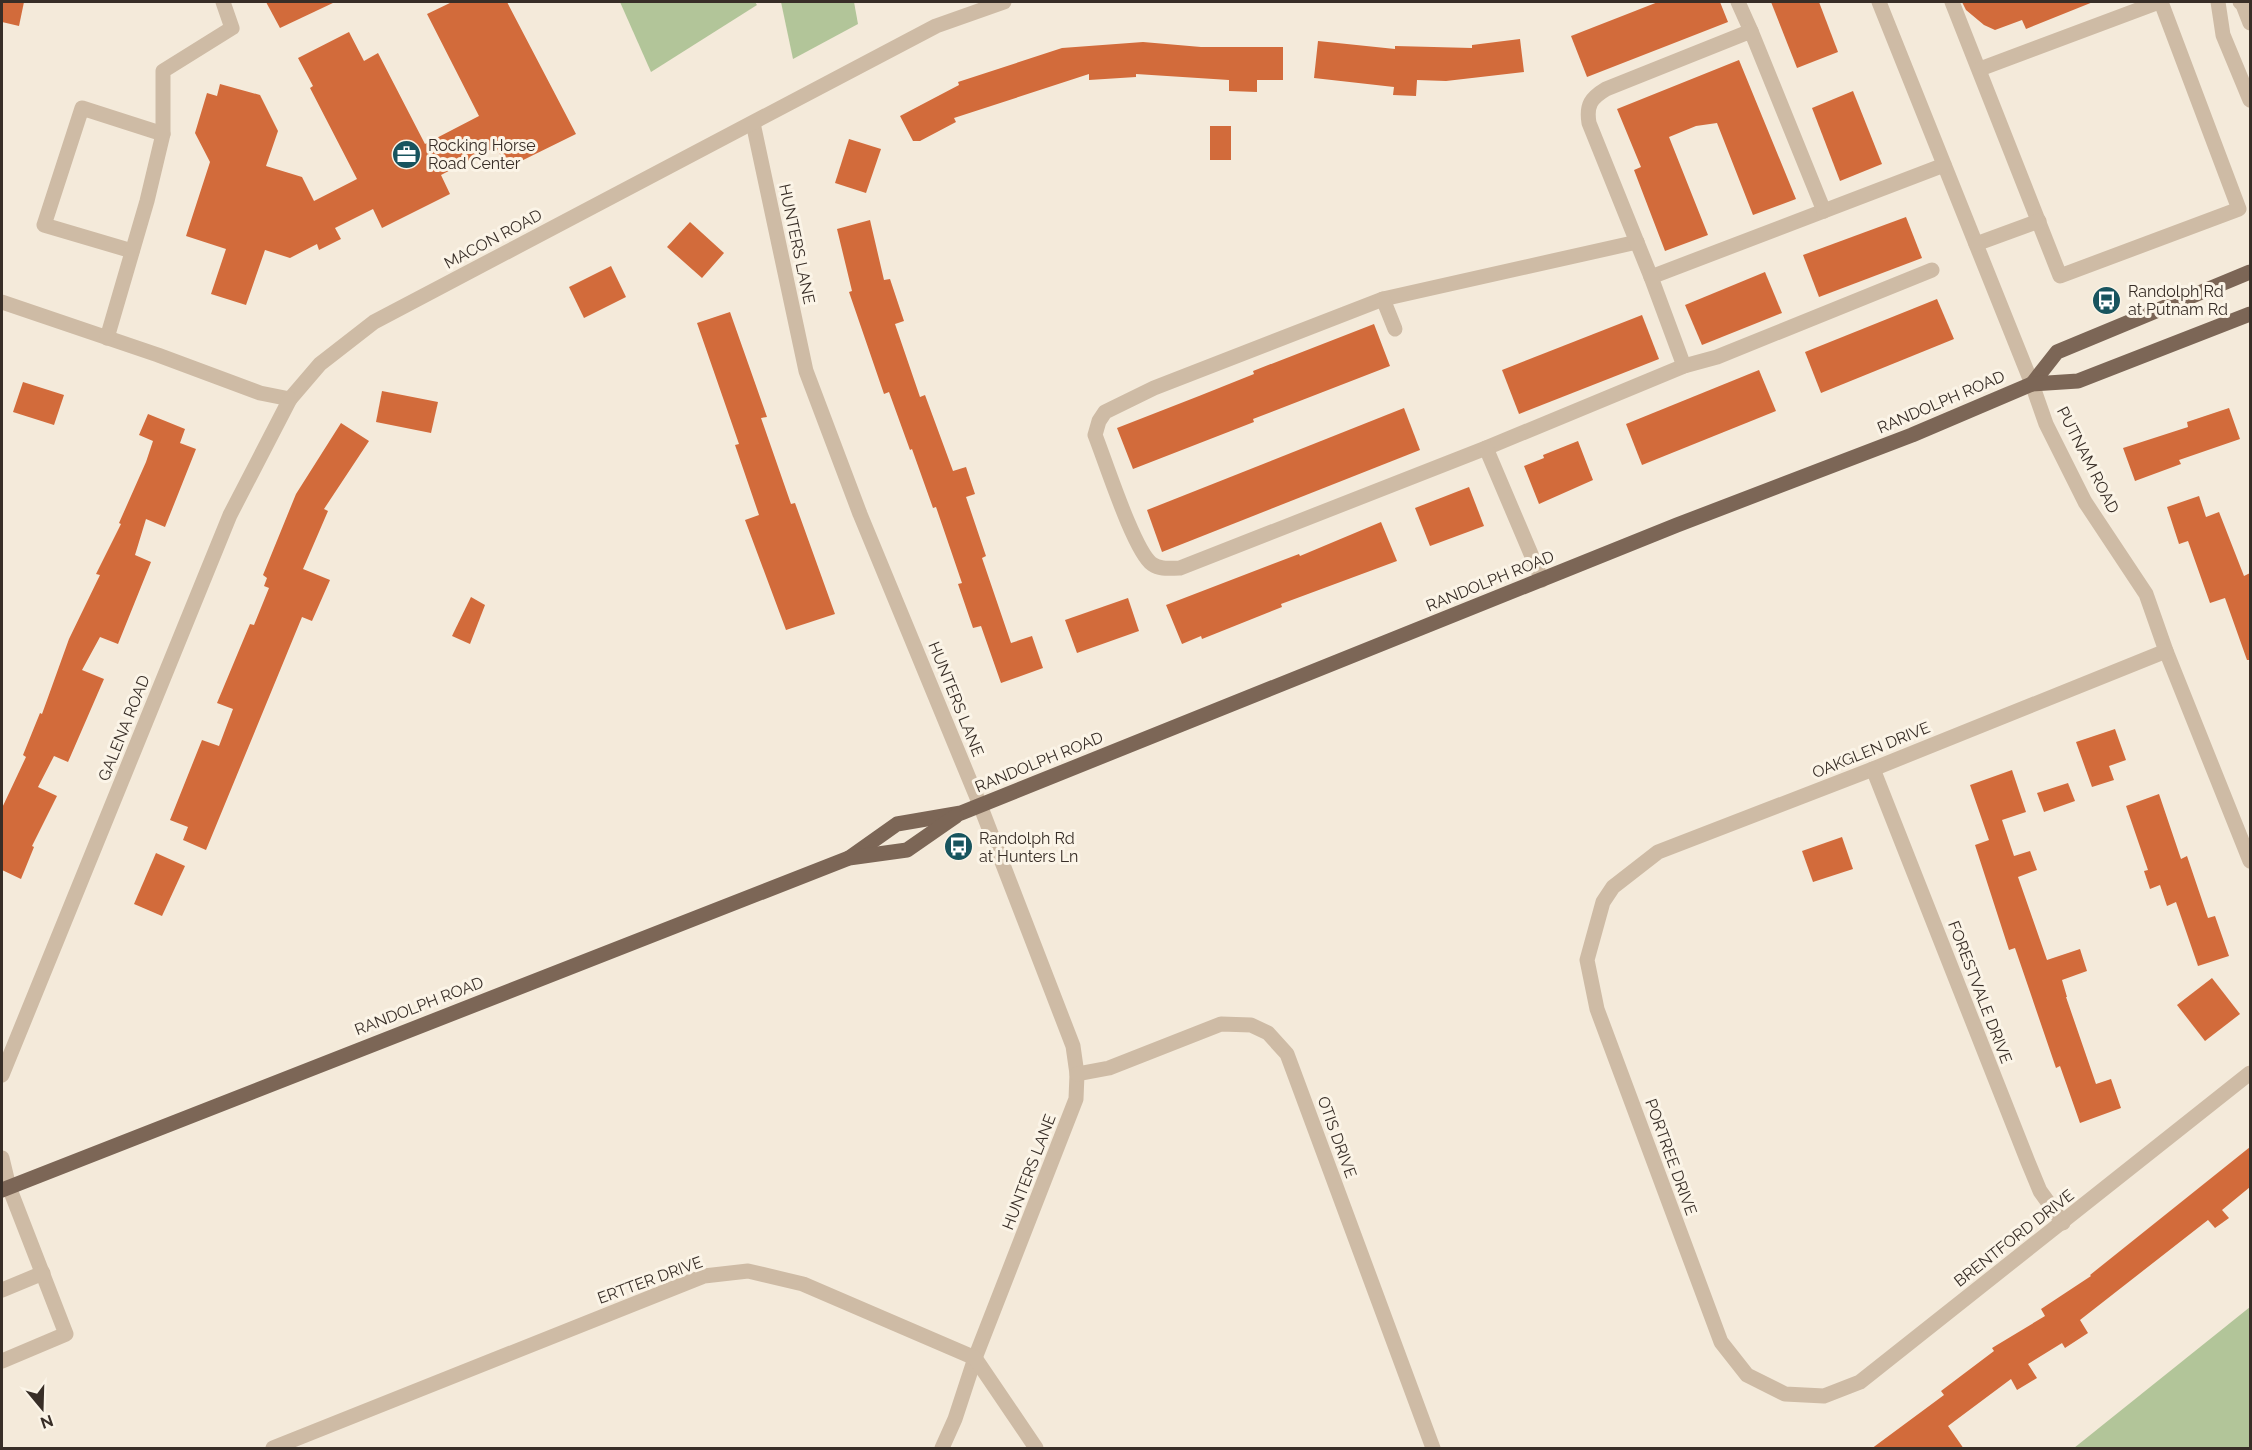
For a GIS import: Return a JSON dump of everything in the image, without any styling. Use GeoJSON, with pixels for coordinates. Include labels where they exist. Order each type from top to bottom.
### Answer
{"type":"FeatureCollection","features":[{"type":"Feature","properties":{"kind":"main road","name":"RANDOLPH ROAD"},"geometry":{"type":"LineString","coordinates":[[2032,384],[2057,352],[2250,272]]}},
{"type":"Feature","properties":{"kind":"main road","name":"RANDOLPH ROAD"},"geometry":{"type":"LineString","coordinates":[[5,1188],[849,858],[908,850],[961,813],[980,805],[1912,435],[2032,384],[2078,381],[2250,314]]}},
{"type":"Feature","properties":{"kind":"main road","name":"RANDOLPH ROAD"},"geometry":{"type":"LineString","coordinates":[[849,858],[897,824],[961,813]]}},
{"type":"Feature","properties":{"kind":"street"},"geometry":{"type":"LineString","coordinates":[[107,338],[163,134],[163,71],[232,28],[222,2]]}},
{"type":"Feature","properties":{"kind":"street","name":"MACON ROAD"},"geometry":{"type":"LineString","coordinates":[[290,399],[320,364],[374,322],[936,26],[1004,2]]}},
{"type":"Feature","properties":{"kind":"street"},"geometry":{"type":"LineString","coordinates":[[1738,2],[1824,211]]}},
{"type":"Feature","properties":{"kind":"street","name":"PUTNAM ROAD"},"geometry":{"type":"LineString","coordinates":[[1879,2],[2046,424],[2085,502],[2146,594],[2166,651],[2250,861]]}},
{"type":"Feature","properties":{"kind":"street"},"geometry":{"type":"LineString","coordinates":[[1952,2],[2060,276],[2239,209],[2160,2],[1980,69]]}},
{"type":"Feature","properties":{"kind":"street"},"geometry":{"type":"LineString","coordinates":[[2218,2],[2223,34],[2250,100]]}},
{"type":"Feature","properties":{"kind":"street"},"geometry":{"type":"LineString","coordinates":[[2240,2],[2250,23]]}},
{"type":"Feature","properties":{"kind":"street"},"geometry":{"type":"LineString","coordinates":[[1684,366],[1589,123],[1587,109],[1593,97],[1606,89],[1751,31]]}},
{"type":"Feature","properties":{"kind":"street"},"geometry":{"type":"LineString","coordinates":[[132,251],[44,225],[82,108],[163,134]]}},
{"type":"Feature","properties":{"kind":"street","name":"HUNTERS LANE"},"geometry":{"type":"LineString","coordinates":[[753,123],[806,370],[860,514],[980,805],[1073,1046],[1077,1074],[1076,1099],[942,1449]]}},
{"type":"Feature","properties":{"kind":"street"},"geometry":{"type":"LineString","coordinates":[[1651,277],[1944,165]]}},
{"type":"Feature","properties":{"kind":"street"},"geometry":{"type":"LineString","coordinates":[[1976,244],[2039,221]]}},
{"type":"Feature","properties":{"kind":"street"},"geometry":{"type":"LineString","coordinates":[[1637,242],[1383,299],[1154,388],[1105,412],[1099,421],[1095,435],[1138,546],[1151,563],[1162,569],[1180,568],[1486,448],[1684,366],[1717,357],[1932,270]]}},
{"type":"Feature","properties":{"kind":"street"},"geometry":{"type":"LineString","coordinates":[[1383,299],[1395,329]]}},
{"type":"Feature","properties":{"kind":"street"},"geometry":{"type":"LineString","coordinates":[[2,302],[260,393],[290,399]]}},
{"type":"Feature","properties":{"kind":"street","name":"GALENA ROAD"},"geometry":{"type":"LineString","coordinates":[[2,1074],[230,515],[290,399]]}},
{"type":"Feature","properties":{"kind":"street"},"geometry":{"type":"LineString","coordinates":[[1486,448],[1542,580]]}},
{"type":"Feature","properties":{"kind":"street","name":"OAKGLEN DRIVE"},"geometry":{"type":"LineString","coordinates":[[1603,902],[1612,887],[1658,852],[1873,769],[2166,651]]}},
{"type":"Feature","properties":{"kind":"street","name":"FORESTVALE DRIVE"},"geometry":{"type":"LineString","coordinates":[[1873,769],[2032,1172],[2040,1191],[2063,1223]]}},
{"type":"Feature","properties":{"kind":"street","name":"PORTREE DRIVE"},"geometry":{"type":"LineString","coordinates":[[1603,902],[1587,960],[1601,1021],[1721,1342],[1747,1375],[1785,1394]]}},
{"type":"Feature","properties":{"kind":"street","name":"OTIS DRIVE"},"geometry":{"type":"LineString","coordinates":[[1077,1074],[1109,1068],[1221,1024],[1251,1025],[1268,1033],[1287,1054],[1433,1449]]}},
{"type":"Feature","properties":{"kind":"street","name":"BRENTFORD DRIVE"},"geometry":{"type":"LineString","coordinates":[[1785,1394],[1824,1396],[1860,1382],[2250,1073]]}},
{"type":"Feature","properties":{"kind":"street"},"geometry":{"type":"LineString","coordinates":[[2,1158],[5,1188],[43,1273],[66,1334],[2,1361]]}},
{"type":"Feature","properties":{"kind":"street","name":"ERTTER DRIVE"},"geometry":{"type":"LineString","coordinates":[[273,1449],[704,1276],[748,1271],[803,1284],[975,1358]]}},
{"type":"Feature","properties":{"kind":"street"},"geometry":{"type":"LineString","coordinates":[[2,1290],[43,1273]]}},
{"type":"Feature","properties":{"kind":"street"},"geometry":{"type":"LineString","coordinates":[[975,1358],[1036,1449]]}},
{"type":"Feature","properties":{"kind":"green space"},"geometry":{"type":"Polygon","coordinates":[[[620,2],[755,2],[757,5],[651,72],[620,2]]]}},
{"type":"Feature","properties":{"kind":"green space"},"geometry":{"type":"Polygon","coordinates":[[[781,2],[854,2],[858,24],[793,59],[781,2]]]}},
{"type":"Feature","properties":{"kind":"green space"},"geometry":{"type":"Polygon","coordinates":[[[2250,1307],[2250,1448],[2074,1448],[2250,1307]]]}},
{"type":"Feature","properties":{"kind":"building"},"geometry":{"type":"Polygon","coordinates":[[[2,2],[24,2],[19,26],[2,22],[2,2]]]}},
{"type":"Feature","properties":{"kind":"building"},"geometry":{"type":"Polygon","coordinates":[[[266,2],[335,2],[280,28],[266,2]]]}},
{"type":"Feature","properties":{"kind":"building","name":"Rocking Horse Road Center"},"geometry":{"type":"Polygon","coordinates":[[[452,2],[507,2],[576,134],[507,168],[496,147],[441,175],[450,194],[382,228],[373,209],[335,228],[341,239],[319,250],[317,244],[290,258],[265,250],[246,305],[211,294],[226,249],[186,236],[210,162],[195,133],[207,93],[217,96],[220,84],[260,95],[278,131],[266,166],[302,177],[314,201],[357,179],[310,88],[313,86],[298,58],[349,32],[364,61],[378,53],[425,144],[479,116],[427,14],[452,2]]]}},
{"type":"Feature","properties":{"kind":"building"},"geometry":{"type":"Polygon","coordinates":[[[1658,2],[1720,2],[1728,22],[1587,77],[1571,36],[1658,2]]]}},
{"type":"Feature","properties":{"kind":"building"},"geometry":{"type":"Polygon","coordinates":[[[1771,2],[1819,2],[1838,52],[1797,68],[1771,2]]]}},
{"type":"Feature","properties":{"kind":"building"},"geometry":{"type":"Polygon","coordinates":[[[1962,2],[2093,2],[2026,29],[2022,20],[1995,30],[1984,25],[1966,10],[1962,2]]]}},
{"type":"Feature","properties":{"kind":"building"},"geometry":{"type":"Polygon","coordinates":[[[1520,39],[1524,72],[1446,81],[1417,80],[1416,96],[1393,95],[1394,87],[1314,78],[1318,41],[1395,49],[1395,46],[1472,48],[1472,45],[1520,39]]]}},
{"type":"Feature","properties":{"kind":"building"},"geometry":{"type":"Polygon","coordinates":[[[1143,42],[1201,47],[1283,47],[1283,80],[1257,80],[1257,92],[1229,91],[1229,80],[1136,74],[1136,77],[1089,80],[1089,74],[954,118],[956,122],[920,141],[913,141],[900,116],[959,85],[958,82],[1062,48],[1143,42]]]}},
{"type":"Feature","properties":{"kind":"building"},"geometry":{"type":"Polygon","coordinates":[[[1739,60],[1796,199],[1753,215],[1717,123],[1696,126],[1669,137],[1708,235],[1665,251],[1634,170],[1641,167],[1617,109],[1739,60]]]}},
{"type":"Feature","properties":{"kind":"building"},"geometry":{"type":"Polygon","coordinates":[[[1853,91],[1882,164],[1840,181],[1812,108],[1853,91]]]}},
{"type":"Feature","properties":{"kind":"building"},"geometry":{"type":"Polygon","coordinates":[[[1210,126],[1231,126],[1231,160],[1210,160],[1210,126]]]}},
{"type":"Feature","properties":{"kind":"building"},"geometry":{"type":"Polygon","coordinates":[[[849,139],[881,149],[866,193],[835,183],[849,139]]]}},
{"type":"Feature","properties":{"kind":"building"},"geometry":{"type":"Polygon","coordinates":[[[1906,217],[1922,258],[1819,297],[1803,255],[1906,217]]]}},
{"type":"Feature","properties":{"kind":"building"},"geometry":{"type":"Polygon","coordinates":[[[870,220],[884,280],[890,279],[904,321],[895,324],[920,397],[925,395],[953,471],[966,467],[975,494],[966,497],[986,556],[982,558],[1011,643],[1032,636],[1043,668],[1001,683],[981,626],[973,628],[958,584],[962,583],[936,507],[933,508],[889,392],[884,394],[849,292],[852,291],[837,229],[870,220]]]}},
{"type":"Feature","properties":{"kind":"building"},"geometry":{"type":"Polygon","coordinates":[[[690,222],[724,253],[702,278],[667,247],[690,222]]]}},
{"type":"Feature","properties":{"kind":"building"},"geometry":{"type":"Polygon","coordinates":[[[611,266],[626,297],[584,318],[569,287],[611,266]]]}},
{"type":"Feature","properties":{"kind":"building"},"geometry":{"type":"Polygon","coordinates":[[[1765,272],[1782,313],[1702,345],[1685,305],[1765,272]]]}},
{"type":"Feature","properties":{"kind":"building"},"geometry":{"type":"Polygon","coordinates":[[[1937,299],[1954,339],[1821,393],[1805,352],[1937,299]]]}},
{"type":"Feature","properties":{"kind":"building"},"geometry":{"type":"Polygon","coordinates":[[[730,312],[767,417],[761,418],[791,504],[795,503],[835,614],[786,630],[745,520],[759,515],[735,445],[739,444],[697,323],[730,312]]]}},
{"type":"Feature","properties":{"kind":"building"},"geometry":{"type":"Polygon","coordinates":[[[1642,315],[1659,359],[1519,414],[1502,370],[1642,315]]]}},
{"type":"Feature","properties":{"kind":"building"},"geometry":{"type":"Polygon","coordinates":[[[1374,324],[1390,366],[1133,469],[1117,428],[1254,374],[1253,371],[1374,324]]]}},
{"type":"Feature","properties":{"kind":"building"},"geometry":{"type":"Polygon","coordinates":[[[1759,370],[1776,411],[1642,465],[1626,424],[1759,370]]]}},
{"type":"Feature","properties":{"kind":"building"},"geometry":{"type":"Polygon","coordinates":[[[23,382],[64,395],[54,425],[13,412],[23,382]]]}},
{"type":"Feature","properties":{"kind":"building"},"geometry":{"type":"Polygon","coordinates":[[[382,391],[438,402],[431,433],[376,422],[382,391]]]}},
{"type":"Feature","properties":{"kind":"building"},"geometry":{"type":"Polygon","coordinates":[[[1404,408],[1420,450],[1162,552],[1147,510],[1404,408]]]}},
{"type":"Feature","properties":{"kind":"building"},"geometry":{"type":"Polygon","coordinates":[[[2229,408],[2240,439],[2179,460],[2181,464],[2135,481],[2123,448],[2188,427],[2187,422],[2229,408]]]}},
{"type":"Feature","properties":{"kind":"building"},"geometry":{"type":"Polygon","coordinates":[[[148,414],[185,429],[180,443],[196,449],[165,527],[146,519],[135,555],[151,562],[118,644],[100,637],[82,670],[104,679],[68,762],[54,756],[38,787],[57,796],[32,846],[34,847],[21,879],[2,870],[2,808],[26,757],[23,755],[40,713],[42,714],[69,639],[100,575],[96,574],[121,524],[119,523],[146,462],[153,441],[139,435],[148,414]]]}},
{"type":"Feature","properties":{"kind":"building"},"geometry":{"type":"Polygon","coordinates":[[[341,423],[369,441],[324,509],[328,511],[303,569],[330,580],[312,621],[302,617],[206,850],[183,840],[188,827],[170,820],[202,740],[219,746],[233,709],[217,703],[250,624],[254,625],[269,588],[264,586],[267,578],[263,575],[296,494],[341,423]]]}},
{"type":"Feature","properties":{"kind":"building"},"geometry":{"type":"Polygon","coordinates":[[[1578,441],[1593,480],[1539,504],[1524,466],[1544,458],[1543,455],[1578,441]]]}},
{"type":"Feature","properties":{"kind":"building"},"geometry":{"type":"Polygon","coordinates":[[[1469,487],[1484,526],[1430,546],[1415,508],[1469,487]]]}},
{"type":"Feature","properties":{"kind":"building"},"geometry":{"type":"Polygon","coordinates":[[[2199,496],[2206,517],[2219,512],[2244,576],[2250,573],[2250,660],[2247,660],[2225,598],[2210,603],[2188,541],[2179,544],[2167,507],[2199,496]]]}},
{"type":"Feature","properties":{"kind":"building"},"geometry":{"type":"Polygon","coordinates":[[[1381,522],[1397,561],[1281,604],[1282,607],[1202,639],[1201,636],[1182,644],[1166,605],[1299,554],[1300,556],[1381,522]]]}},
{"type":"Feature","properties":{"kind":"building"},"geometry":{"type":"Polygon","coordinates":[[[471,597],[485,605],[470,644],[452,636],[471,597]]]}},
{"type":"Feature","properties":{"kind":"building"},"geometry":{"type":"Polygon","coordinates":[[[1128,598],[1139,631],[1077,653],[1065,620],[1128,598]]]}},
{"type":"Feature","properties":{"kind":"building"},"geometry":{"type":"Polygon","coordinates":[[[2115,729],[2126,760],[2109,766],[2114,780],[2092,787],[2076,742],[2115,729]]]}},
{"type":"Feature","properties":{"kind":"building"},"geometry":{"type":"Polygon","coordinates":[[[2012,770],[2026,812],[2002,820],[2014,856],[2030,851],[2037,870],[2018,877],[2047,960],[2080,949],[2087,971],[2062,980],[2066,997],[2096,1084],[2111,1079],[2121,1108],[2080,1123],[2060,1066],[2056,1068],[2015,948],[2009,950],[1975,845],[1989,840],[1970,785],[2012,770]]]}},
{"type":"Feature","properties":{"kind":"building"},"geometry":{"type":"Polygon","coordinates":[[[2068,783],[2075,801],[2044,812],[2037,793],[2068,783]]]}},
{"type":"Feature","properties":{"kind":"building"},"geometry":{"type":"Polygon","coordinates":[[[2159,794],[2181,859],[2187,856],[2208,918],[2215,916],[2229,956],[2198,966],[2176,902],[2167,906],[2160,885],[2150,889],[2144,871],[2148,870],[2126,806],[2159,794]]]}},
{"type":"Feature","properties":{"kind":"building"},"geometry":{"type":"Polygon","coordinates":[[[1842,837],[1853,869],[1813,882],[1802,851],[1842,837]]]}},
{"type":"Feature","properties":{"kind":"building"},"geometry":{"type":"Polygon","coordinates":[[[156,853],[185,866],[162,916],[134,904],[156,853]]]}},
{"type":"Feature","properties":{"kind":"building"},"geometry":{"type":"Polygon","coordinates":[[[2212,978],[2240,1014],[2205,1041],[2177,1005],[2212,978]]]}},
{"type":"Feature","properties":{"kind":"building"},"geometry":{"type":"Polygon","coordinates":[[[2250,1147],[2250,1187],[2222,1210],[2229,1218],[2215,1228],[2208,1220],[2080,1320],[2088,1333],[2065,1348],[2062,1343],[2028,1364],[2037,1378],[2017,1390],[2011,1379],[1948,1426],[1964,1449],[1871,1449],[1944,1395],[1941,1391],[1994,1351],[1992,1348],[2045,1316],[2041,1309],[2091,1276],[2250,1147]]]}},
{"type":"Feature","properties":{"kind":"place","name":"Rocking Horse Road Center"},"geometry":{"type":"Point","coordinates":[407,154]}},
{"type":"Feature","properties":{"kind":"place","name":"Randolph Rd at Putnam Rd"},"geometry":{"type":"Point","coordinates":[2107,300]}},
{"type":"Feature","properties":{"kind":"place","name":"Randolph Rd at Hunters Ln"},"geometry":{"type":"Point","coordinates":[958,847]}}]}
